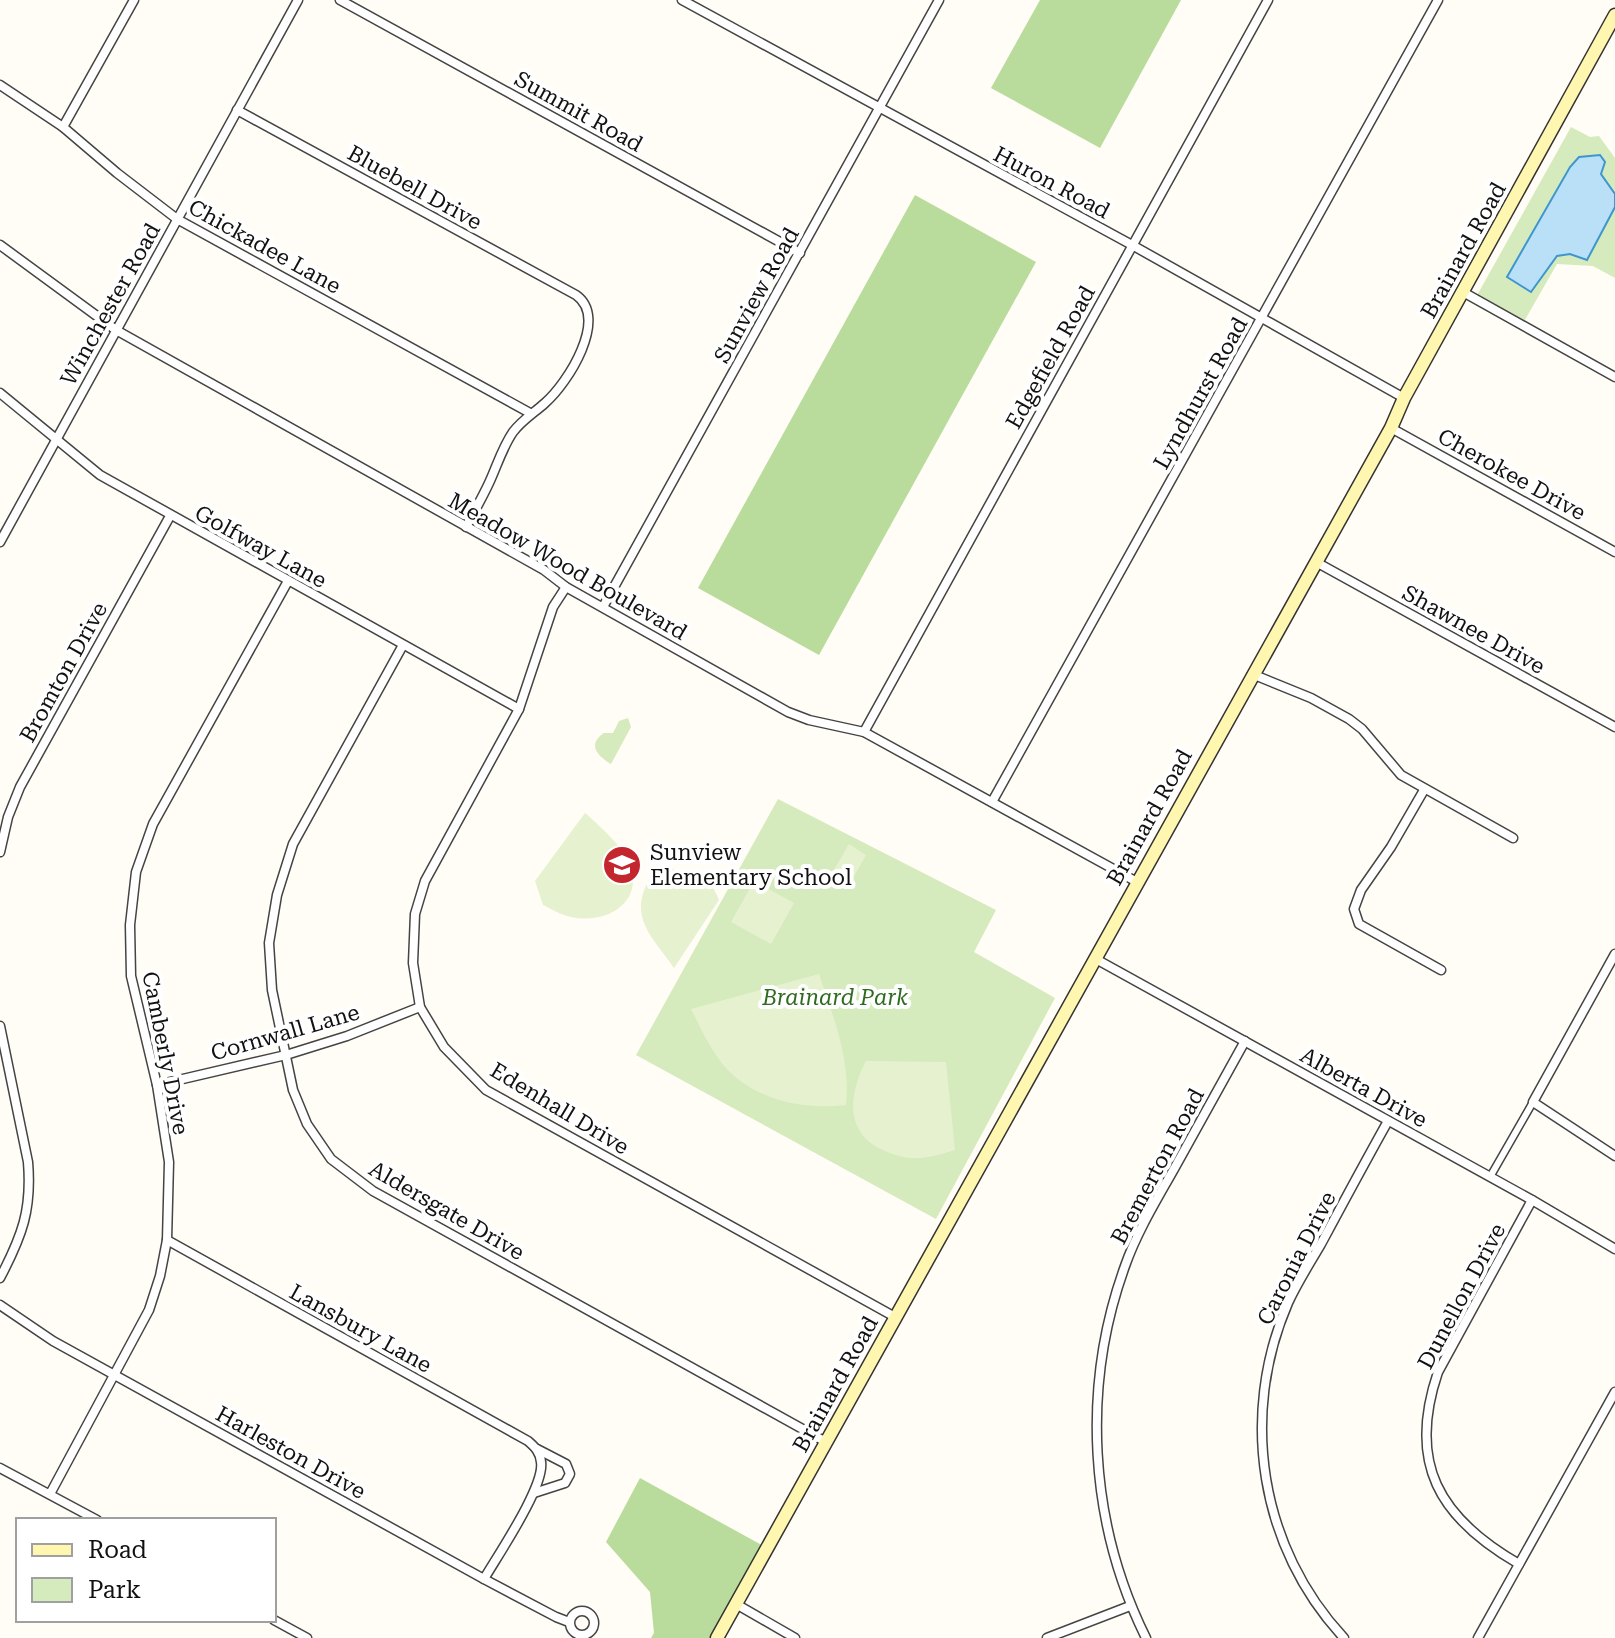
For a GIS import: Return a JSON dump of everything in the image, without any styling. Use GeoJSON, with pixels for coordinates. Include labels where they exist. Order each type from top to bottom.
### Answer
{"type":"FeatureCollection","features":[{"type":"Feature","properties":{"kind":"main road","name":"Brainard Road"},"geometry":{"type":"LineString","coordinates":[[717,1638],[1391,428],[1404,398],[1615,15]]}},
{"type":"Feature","properties":{"kind":"street"},"geometry":{"type":"LineString","coordinates":[[63,127],[134,0]]}},
{"type":"Feature","properties":{"kind":"street","name":"Winchester Road"},"geometry":{"type":"LineString","coordinates":[[0,542],[298,0]]}},
{"type":"Feature","properties":{"kind":"street","name":"Summit Road"},"geometry":{"type":"LineString","coordinates":[[340,0],[800,253]]}},
{"type":"Feature","properties":{"kind":"street","name":"Huron Road"},"geometry":{"type":"LineString","coordinates":[[682,0],[696,4],[1404,398]]}},
{"type":"Feature","properties":{"kind":"street","name":"Sunview Road"},"geometry":{"type":"LineString","coordinates":[[603,607],[939,0]]}},
{"type":"Feature","properties":{"kind":"street","name":"Edgefield Road"},"geometry":{"type":"LineString","coordinates":[[864,732],[1268,0]]}},
{"type":"Feature","properties":{"kind":"street","name":"Lyndhurst Road"},"geometry":{"type":"LineString","coordinates":[[992,802],[1438,0]]}},
{"type":"Feature","properties":{"kind":"street","name":"Chickadee Lane"},"geometry":{"type":"LineString","coordinates":[[0,85],[63,127],[177,219],[530,413]]}},
{"type":"Feature","properties":{"kind":"street","name":"Bluebell Drive"},"geometry":{"type":"LineString","coordinates":[[237,110],[576,295],[586,305],[589,326],[581,350],[562,384],[545,403],[530,413]]}},
{"type":"Feature","properties":{"kind":"street","name":"Meadow Wood Boulevard"},"geometry":{"type":"LineString","coordinates":[[0,245],[116,330],[544,570],[566,587],[788,712],[864,732],[1137,882]]}},
{"type":"Feature","properties":{"kind":"street"},"geometry":{"type":"LineString","coordinates":[[1463,292],[1615,377]]}},
{"type":"Feature","properties":{"kind":"street","name":"Golfway Lane"},"geometry":{"type":"LineString","coordinates":[[0,393],[100,475],[519,709]]}},
{"type":"Feature","properties":{"kind":"street"},"geometry":{"type":"LineString","coordinates":[[466,527],[513,433],[530,413]]}},
{"type":"Feature","properties":{"kind":"street","name":"Cherokee Drive"},"geometry":{"type":"LineString","coordinates":[[1391,428],[1615,552]]}},
{"type":"Feature","properties":{"kind":"street","name":"Bromton Drive"},"geometry":{"type":"LineString","coordinates":[[0,852],[8,817],[20,787],[170,516]]}},
{"type":"Feature","properties":{"kind":"street","name":"Shawnee Drive"},"geometry":{"type":"LineString","coordinates":[[1316,562],[1615,727]]}},
{"type":"Feature","properties":{"kind":"street","name":"Camberly Drive"},"geometry":{"type":"LineString","coordinates":[[50,1494],[149,1310],[167,1240],[169,1162],[157,1085],[131,976],[130,925],[136,872],[153,824],[288,581]]}},
{"type":"Feature","properties":{"kind":"street","name":"Edenhall Drive"},"geometry":{"type":"LineString","coordinates":[[566,587],[553,607],[519,709],[425,881],[415,914],[413,963],[420,1007],[444,1047],[486,1090],[895,1317]]}},
{"type":"Feature","properties":{"kind":"street","name":"Aldersgate Drive"},"geometry":{"type":"LineString","coordinates":[[403,645],[293,844],[277,895],[269,943],[272,990],[293,1090],[307,1124],[331,1159],[373,1191],[826,1442]]}},
{"type":"Feature","properties":{"kind":"street"},"geometry":{"type":"LineString","coordinates":[[1252,674],[1311,698],[1349,719],[1362,729],[1401,775],[1513,838]]}},
{"type":"Feature","properties":{"kind":"street"},"geometry":{"type":"LineString","coordinates":[[1424,790],[1391,847],[1361,890],[1354,909],[1359,924],[1441,970]]}},
{"type":"Feature","properties":{"kind":"street"},"geometry":{"type":"LineString","coordinates":[[1490,1177],[1615,954]]}},
{"type":"Feature","properties":{"kind":"street","name":"Alberta Drive"},"geometry":{"type":"LineString","coordinates":[[1094,958],[1615,1249]]}},
{"type":"Feature","properties":{"kind":"street","name":"Cornwall Lane"},"geometry":{"type":"LineString","coordinates":[[157,1085],[286,1055],[347,1036],[420,1007]]}},
{"type":"Feature","properties":{"kind":"street"},"geometry":{"type":"LineString","coordinates":[[0,1026],[30,1185],[20,1241],[0,1278]]}},
{"type":"Feature","properties":{"kind":"street","name":"Bremerton Road"},"geometry":{"type":"LineString","coordinates":[[1146,1638],[1130,1606],[1113,1551],[1101,1494],[1097,1442],[1102,1349],[1126,1264],[1143,1224],[1245,1041]]}},
{"type":"Feature","properties":{"kind":"street"},"geometry":{"type":"LineString","coordinates":[[1533,1102],[1615,1156]]}},
{"type":"Feature","properties":{"kind":"street","name":"Caronia Drive"},"geometry":{"type":"LineString","coordinates":[[1344,1638],[1322,1614],[1299,1578],[1279,1532],[1267,1493],[1261,1414],[1265,1375],[1289,1302],[1388,1121]]}},
{"type":"Feature","properties":{"kind":"street","name":"Dunellon Drive"},"geometry":{"type":"LineString","coordinates":[[1519,1564],[1488,1546],[1443,1500],[1431,1470],[1426,1436],[1428,1401],[1438,1372],[1532,1200]]}},
{"type":"Feature","properties":{"kind":"street","name":"Lansbury Lane"},"geometry":{"type":"LineString","coordinates":[[167,1240],[515,1433],[545,1458],[566,1464],[568,1479],[560,1486],[534,1493]]}},
{"type":"Feature","properties":{"kind":"street","name":"Harleston Drive"},"geometry":{"type":"LineString","coordinates":[[0,1305],[53,1341],[484,1579],[569,1622]]}},
{"type":"Feature","properties":{"kind":"street"},"geometry":{"type":"LineString","coordinates":[[1478,1638],[1615,1392]]}},
{"type":"Feature","properties":{"kind":"street"},"geometry":{"type":"LineString","coordinates":[[484,1579],[534,1493],[545,1458]]}},
{"type":"Feature","properties":{"kind":"street"},"geometry":{"type":"LineString","coordinates":[[0,1468],[93,1518]]}},
{"type":"Feature","properties":{"kind":"street"},"geometry":{"type":"LineString","coordinates":[[736,1604],[795,1638]]}},
{"type":"Feature","properties":{"kind":"street"},"geometry":{"type":"LineString","coordinates":[[1047,1638],[1130,1606]]}},
{"type":"Feature","properties":{"kind":"street"},"geometry":{"type":"LineString","coordinates":[[276,1621],[307,1638]]}},
{"type":"Feature","properties":{"kind":"green space"},"geometry":{"type":"Polygon","coordinates":[[[1040,0],[1181,0],[1100,148],[991,88],[1040,0]]]}},
{"type":"Feature","properties":{"kind":"green space"},"geometry":{"type":"Polygon","coordinates":[[[1571,127],[1590,137],[1599,136],[1615,158],[1615,194],[1601,174],[1557,256],[1570,254],[1587,260],[1615,207],[1615,278],[1593,266],[1557,264],[1522,325],[1475,299],[1571,127]]]}},
{"type":"Feature","properties":{"kind":"green space"},"geometry":{"type":"Polygon","coordinates":[[[915,195],[1036,262],[819,655],[698,588],[915,195]]]}},
{"type":"Feature","properties":{"kind":"green space"},"geometry":{"type":"Polygon","coordinates":[[[628,718],[631,727],[611,764],[598,754],[596,741],[604,733],[613,733],[619,721],[628,718]]]}},
{"type":"Feature","properties":{"kind":"green space","name":"Brainard Park"},"geometry":{"type":"Polygon","coordinates":[[[778,799],[996,910],[974,952],[1055,998],[936,1219],[636,1055],[778,799]]]}},
{"type":"Feature","properties":{"kind":"green space"},"geometry":{"type":"Polygon","coordinates":[[[585,813],[625,855],[632,870],[633,883],[630,894],[616,910],[583,919],[564,915],[543,905],[535,881],[585,813]]]}},
{"type":"Feature","properties":{"kind":"green space"},"geometry":{"type":"Polygon","coordinates":[[[849,844],[866,855],[849,885],[831,875],[849,844]]]}},
{"type":"Feature","properties":{"kind":"green space"},"geometry":{"type":"Polygon","coordinates":[[[668,868],[692,873],[705,880],[719,900],[674,968],[653,940],[641,911],[641,900],[649,880],[656,872],[668,868]]]}},
{"type":"Feature","properties":{"kind":"green space"},"geometry":{"type":"Polygon","coordinates":[[[754,881],[794,903],[771,944],[731,922],[754,881]]]}},
{"type":"Feature","properties":{"kind":"green space"},"geometry":{"type":"Polygon","coordinates":[[[819,974],[843,1055],[846,1105],[798,1104],[767,1096],[752,1088],[726,1068],[691,1009],[819,974]]]}},
{"type":"Feature","properties":{"kind":"green space"},"geometry":{"type":"Polygon","coordinates":[[[866,1061],[946,1062],[955,1150],[929,1157],[909,1158],[870,1143],[856,1123],[854,1111],[856,1086],[866,1061]]]}},
{"type":"Feature","properties":{"kind":"green space"},"geometry":{"type":"Polygon","coordinates":[[[640,1478],[767,1548],[717,1638],[651,1638],[654,1633],[650,1592],[606,1542],[640,1478]]]}},
{"type":"Feature","properties":{"kind":"water"},"geometry":{"type":"Polygon","coordinates":[[[1600,155],[1605,162],[1601,174],[1615,194],[1615,207],[1587,260],[1570,254],[1557,256],[1531,292],[1507,277],[1570,167],[1579,157],[1600,155]]]}},
{"type":"Feature","properties":{"kind":"place","name":"Sunview Elementary School"},"geometry":{"type":"Point","coordinates":[622,865]}}]}
